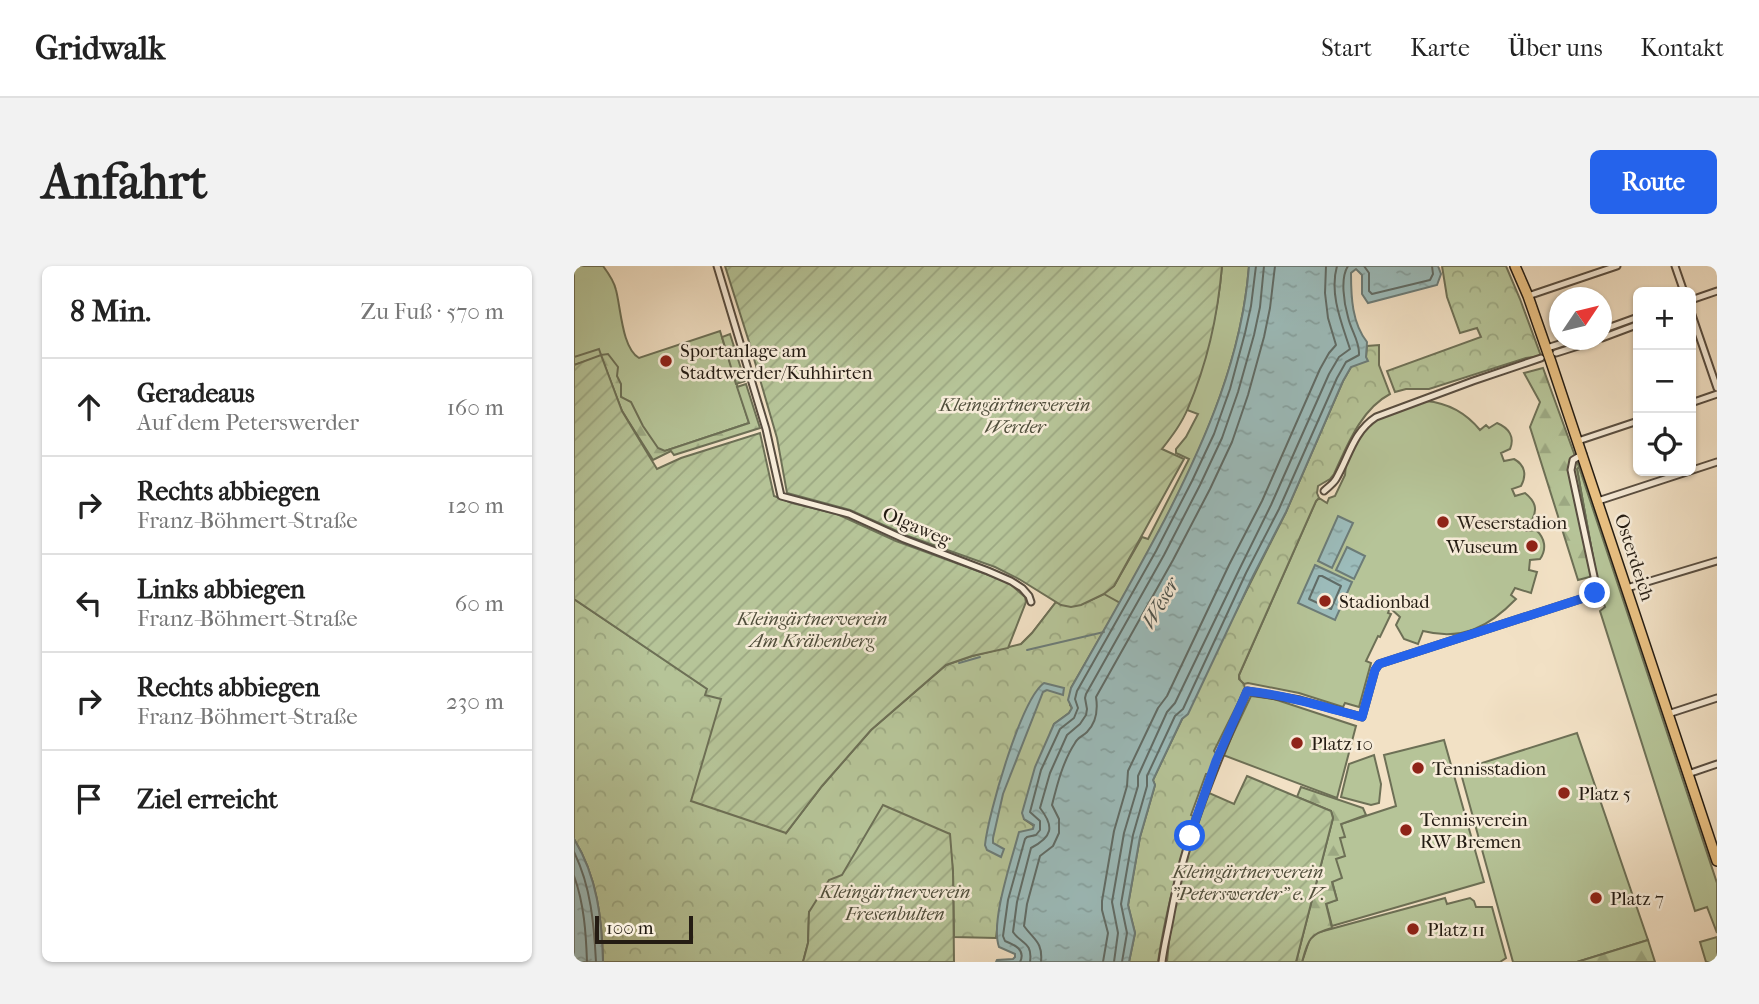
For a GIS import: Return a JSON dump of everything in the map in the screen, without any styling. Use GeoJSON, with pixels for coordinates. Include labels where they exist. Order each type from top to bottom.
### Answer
{"type":"FeatureCollection","features":[{"type":"Feature","properties":{"kind":"main road","name":"Osterdeich"},"geometry":{"type":"LineString","coordinates":[[1515,266],[1547,348],[1688,774],[1712,832],[1717,861]]}},
{"type":"Feature","properties":{"kind":"street","name":"Olgaweg"},"geometry":{"type":"LineString","coordinates":[[717,266],[770,442],[781,496],[849,514],[904,539],[988,571],[1011,581],[1029,596],[1031,602]]}},
{"type":"Feature","properties":{"kind":"street"},"geometry":{"type":"LineString","coordinates":[[1528,296],[1617,266]]}},
{"type":"Feature","properties":{"kind":"street"},"geometry":{"type":"LineString","coordinates":[[1675,266],[1682,287]]}},
{"type":"Feature","properties":{"kind":"street"},"geometry":{"type":"LineString","coordinates":[[1696,298],[1717,291]]}},
{"type":"Feature","properties":{"kind":"street"},"geometry":{"type":"LineString","coordinates":[[1612,327],[1633,320]]}},
{"type":"Feature","properties":{"kind":"street"},"geometry":{"type":"LineString","coordinates":[[1612,334],[1633,326]]}},
{"type":"Feature","properties":{"kind":"street"},"geometry":{"type":"LineString","coordinates":[[1696,327],[1717,388]]}},
{"type":"Feature","properties":{"kind":"street"},"geometry":{"type":"LineString","coordinates":[[1556,354],[1567,350]]}},
{"type":"Feature","properties":{"kind":"street"},"geometry":{"type":"LineString","coordinates":[[1324,491],[1335,481],[1358,433],[1376,417],[1541,358]]}},
{"type":"Feature","properties":{"kind":"street"},"geometry":{"type":"LineString","coordinates":[[1696,401],[1717,394]]}},
{"type":"Feature","properties":{"kind":"street"},"geometry":{"type":"LineString","coordinates":[[1578,441],[1633,423]]}},
{"type":"Feature","properties":{"kind":"street"},"geometry":{"type":"LineString","coordinates":[[1163,962],[1174,895],[1190,836],[1216,761],[1247,691],[1267,693],[1362,717],[1379,664],[1593,595],[1596,591],[1595,581],[1571,470],[1573,460],[1583,454]]}},
{"type":"Feature","properties":{"kind":"street"},"geometry":{"type":"LineString","coordinates":[[1598,501],[1717,463]]}},
{"type":"Feature","properties":{"kind":"street"},"geometry":{"type":"LineString","coordinates":[[1627,588],[1717,561]]}},
{"type":"Feature","properties":{"kind":"street"},"geometry":{"type":"LineString","coordinates":[[1668,714],[1717,698]]}},
{"type":"Feature","properties":{"kind":"street"},"geometry":{"type":"LineString","coordinates":[[1688,774],[1717,764]]}},
{"type":"Feature","properties":{"kind":"green space","name":"Sportanlage am Stadtwerder/Kuhhirten"},"geometry":{"type":"Polygon","coordinates":[[[574,266],[603,266],[615,287],[629,346],[639,358],[720,331],[749,423],[650,456],[601,355],[574,365],[574,266]]]}},
{"type":"Feature","properties":{"kind":"green space","name":"Kleingärtnerverein Werder"},"geometry":{"type":"Polygon","coordinates":[[[725,266],[1222,266],[1218,302],[1201,374],[1183,419],[1162,449],[1184,459],[1114,586],[1081,605],[1061,605],[995,567],[908,536],[850,510],[787,493],[777,438],[725,266]]]}},
{"type":"Feature","properties":{"kind":"green space"},"geometry":{"type":"Polygon","coordinates":[[[1222,266],[1249,266],[1243,314],[1232,360],[1199,450],[1156,537],[1110,621],[1021,644],[1056,602],[1061,605],[1114,586],[1142,537],[1148,539],[1189,459],[1176,453],[1176,449],[1198,414],[1187,410],[1210,340],[1222,266]]]}},
{"type":"Feature","properties":{"kind":"green space"},"geometry":{"type":"Polygon","coordinates":[[[1442,266],[1506,266],[1541,356],[1526,358],[1429,389],[1395,392],[1387,371],[1481,337],[1477,328],[1460,333],[1447,297],[1442,266]]]}},
{"type":"Feature","properties":{"kind":"green space"},"geometry":{"type":"Polygon","coordinates":[[[730,334],[745,381],[736,384],[722,337],[730,334]]]}},
{"type":"Feature","properties":{"kind":"green space"},"geometry":{"type":"Polygon","coordinates":[[[1379,345],[1379,365],[1390,394],[1363,419],[1334,474],[1318,486],[1319,498],[1239,675],[1245,689],[1214,751],[1217,755],[1206,774],[1191,815],[1193,816],[1168,907],[1158,962],[1129,962],[1135,933],[1128,905],[1140,837],[1155,785],[1153,780],[1286,512],[1343,381],[1351,367],[1366,357],[1367,346],[1379,345]]]}},
{"type":"Feature","properties":{"kind":"green space"},"geometry":{"type":"Polygon","coordinates":[[[599,349],[601,355],[608,354],[618,367],[621,397],[631,402],[658,448],[665,451],[749,423],[737,387],[746,384],[760,428],[674,455],[671,451],[653,460],[622,411],[601,356],[574,365],[574,357],[599,349]]]}},
{"type":"Feature","properties":{"kind":"green space","name":"Kleingärtnerverein Am Krähenberg"},"geometry":{"type":"Polygon","coordinates":[[[601,355],[622,411],[657,469],[681,458],[760,433],[774,496],[837,514],[896,541],[997,578],[1009,583],[1025,597],[1026,602],[1008,648],[946,665],[871,730],[822,786],[786,833],[691,801],[721,699],[705,695],[707,689],[574,599],[574,365],[601,355]]]}},
{"type":"Feature","properties":{"kind":"green space"},"geometry":{"type":"Polygon","coordinates":[[[1543,368],[1579,467],[1577,469],[1599,590],[1595,592],[1593,576],[1578,580],[1530,427],[1540,402],[1524,373],[1543,368]]]}},
{"type":"Feature","properties":{"kind":"green space","name":"Weserstadion"},"geometry":{"type":"Polygon","coordinates":[[[1426,401],[1456,410],[1480,430],[1486,425],[1489,428],[1497,423],[1510,433],[1510,449],[1501,453],[1504,461],[1518,461],[1524,474],[1521,486],[1512,489],[1515,496],[1525,493],[1533,502],[1535,512],[1532,520],[1523,524],[1526,531],[1536,530],[1544,544],[1540,559],[1530,560],[1529,570],[1537,572],[1531,593],[1515,588],[1511,595],[1516,599],[1485,624],[1462,633],[1437,634],[1423,631],[1418,644],[1404,639],[1396,625],[1400,617],[1390,608],[1388,613],[1391,614],[1366,661],[1371,663],[1359,707],[1345,703],[1343,707],[1299,693],[1240,682],[1239,675],[1316,501],[1319,498],[1327,503],[1329,498],[1335,496],[1345,475],[1352,446],[1375,418],[1426,401]]]}},
{"type":"Feature","properties":{"kind":"green space"},"geometry":{"type":"Polygon","coordinates":[[[1579,467],[1717,883],[1717,933],[1707,907],[1695,911],[1600,611],[1605,607],[1602,592],[1599,590],[1577,469],[1579,467]]]}},
{"type":"Feature","properties":{"kind":"green space"},"geometry":{"type":"Polygon","coordinates":[[[1104,594],[1120,603],[1071,688],[1072,708],[1054,724],[1024,819],[1034,826],[1001,899],[996,938],[954,937],[953,872],[949,834],[842,875],[809,912],[808,943],[803,962],[603,962],[597,898],[588,868],[574,839],[574,599],[708,689],[706,694],[722,698],[786,833],[822,786],[871,730],[946,665],[1021,644],[1056,602],[1075,605],[1104,594]]]}},
{"type":"Feature","properties":{"kind":"green space","name":"Platz 10"},"geometry":{"type":"Polygon","coordinates":[[[1251,696],[1274,699],[1356,726],[1337,798],[1223,755],[1251,696]]]}},
{"type":"Feature","properties":{"kind":"green space"},"geometry":{"type":"Polygon","coordinates":[[[1577,733],[1648,940],[1577,962],[1513,962],[1460,770],[1577,733]]]}},
{"type":"Feature","properties":{"kind":"green space","name":"Tennisverein RW Bremen"},"geometry":{"type":"Polygon","coordinates":[[[1444,740],[1484,882],[1332,926],[1326,903],[1337,900],[1332,881],[1341,824],[1396,806],[1384,755],[1444,740]]]}},
{"type":"Feature","properties":{"kind":"green space"},"geometry":{"type":"Polygon","coordinates":[[[1374,755],[1381,784],[1379,803],[1371,805],[1341,797],[1349,764],[1374,755]]]}},
{"type":"Feature","properties":{"kind":"green space","name":"Kleingärtnerverein \"Peterswerder\" e. V."},"geometry":{"type":"Polygon","coordinates":[[[1247,776],[1331,811],[1333,818],[1296,962],[1167,962],[1181,876],[1207,792],[1234,804],[1247,776]]]}},
{"type":"Feature","properties":{"kind":"green space"},"geometry":{"type":"Polygon","coordinates":[[[1301,787],[1363,808],[1366,815],[1341,824],[1345,837],[1340,838],[1345,856],[1336,859],[1342,878],[1332,882],[1337,900],[1326,904],[1332,928],[1314,936],[1308,943],[1302,962],[1296,962],[1333,818],[1331,811],[1297,797],[1301,787]]]}},
{"type":"Feature","properties":{"kind":"green space","name":"Kleingärtnerverein Fresenbulten"},"geometry":{"type":"Polygon","coordinates":[[[883,805],[950,834],[954,962],[803,962],[808,943],[809,912],[829,880],[842,875],[883,805]]]}},
{"type":"Feature","properties":{"kind":"green space","name":"Platz 11"},"geometry":{"type":"Polygon","coordinates":[[[1445,898],[1447,904],[1470,898],[1476,907],[1492,907],[1506,958],[1500,962],[1302,962],[1310,938],[1316,933],[1445,898]]]}},
{"type":"Feature","properties":{"kind":"green space"},"geometry":{"type":"Polygon","coordinates":[[[1717,937],[1717,962],[1706,962],[1700,942],[1717,937]]]}},
{"type":"Feature","properties":{"kind":"green space"},"geometry":{"type":"Polygon","coordinates":[[[1648,940],[1655,962],[1577,962],[1648,940]]]}},
{"type":"Feature","properties":{"kind":"water","name":"Weser"},"geometry":{"type":"Polygon","coordinates":[[[1249,266],[1438,266],[1441,274],[1437,285],[1368,303],[1362,294],[1362,275],[1356,269],[1351,273],[1353,309],[1358,327],[1367,342],[1368,361],[1351,367],[1343,381],[1286,512],[1153,780],[1155,785],[1140,837],[1128,905],[1135,933],[1129,962],[996,962],[1015,957],[1015,954],[999,947],[997,922],[1019,832],[1033,829],[1034,825],[1024,819],[1022,813],[1035,767],[1054,724],[1072,708],[1068,700],[1071,688],[1165,519],[1208,428],[1239,333],[1249,266]]]}},
{"type":"Feature","properties":{"kind":"water"},"geometry":{"type":"Polygon","coordinates":[[[1338,516],[1353,523],[1332,568],[1318,561],[1338,516]]]}},
{"type":"Feature","properties":{"kind":"water"},"geometry":{"type":"Polygon","coordinates":[[[1347,547],[1365,556],[1354,579],[1336,570],[1347,547]]]}},
{"type":"Feature","properties":{"kind":"water"},"geometry":{"type":"Polygon","coordinates":[[[1315,565],[1352,582],[1335,620],[1298,603],[1315,565]]]}},
{"type":"Feature","properties":{"kind":"water"},"geometry":{"type":"Polygon","coordinates":[[[1044,683],[1064,688],[1063,695],[1047,690],[1043,692],[1003,794],[993,838],[993,843],[1004,849],[1001,857],[987,850],[985,845],[992,809],[1016,733],[1035,693],[1044,683]]]}},
{"type":"Feature","properties":{"kind":"water"},"geometry":{"type":"Polygon","coordinates":[[[574,839],[588,868],[597,898],[603,962],[574,962],[574,839]]]}},
{"type":"Feature","properties":{"kind":"waterway"},"geometry":{"type":"LineString","coordinates":[[1027,650],[1104,632]]}},
{"type":"Feature","properties":{"kind":"waterway"},"geometry":{"type":"LineString","coordinates":[[959,663],[980,657]]}},
{"type":"Feature","properties":{"kind":"place","name":"Sportanlage am Stadtwerder/Kuhhirten"},"geometry":{"type":"Point","coordinates":[666,361]}},
{"type":"Feature","properties":{"kind":"place","name":"Weserstadion"},"geometry":{"type":"Point","coordinates":[1443,522]}},
{"type":"Feature","properties":{"kind":"place","name":"Wuseum"},"geometry":{"type":"Point","coordinates":[1532,546]}},
{"type":"Feature","properties":{"kind":"place","name":"Stadionbad"},"geometry":{"type":"Point","coordinates":[1325,601]}},
{"type":"Feature","properties":{"kind":"place","name":"Platz 10"},"geometry":{"type":"Point","coordinates":[1297,743]}},
{"type":"Feature","properties":{"kind":"place","name":"Tennisstadion"},"geometry":{"type":"Point","coordinates":[1418,768]}},
{"type":"Feature","properties":{"kind":"place","name":"Platz 5"},"geometry":{"type":"Point","coordinates":[1564,793]}},
{"type":"Feature","properties":{"kind":"place","name":"Tennisverein RW Bremen"},"geometry":{"type":"Point","coordinates":[1406,830]}},
{"type":"Feature","properties":{"kind":"place","name":"Platz 7"},"geometry":{"type":"Point","coordinates":[1596,898]}},
{"type":"Feature","properties":{"kind":"place","name":"Platz 11"},"geometry":{"type":"Point","coordinates":[1413,929]}},
{"type":"Feature","properties":{"kind":"route"},"geometry":{"type":"LineString","coordinates":[[1190,836],[1216,761],[1247,691],[1267,693],[1362,717],[1379,664],[1595,593]]}}]}
